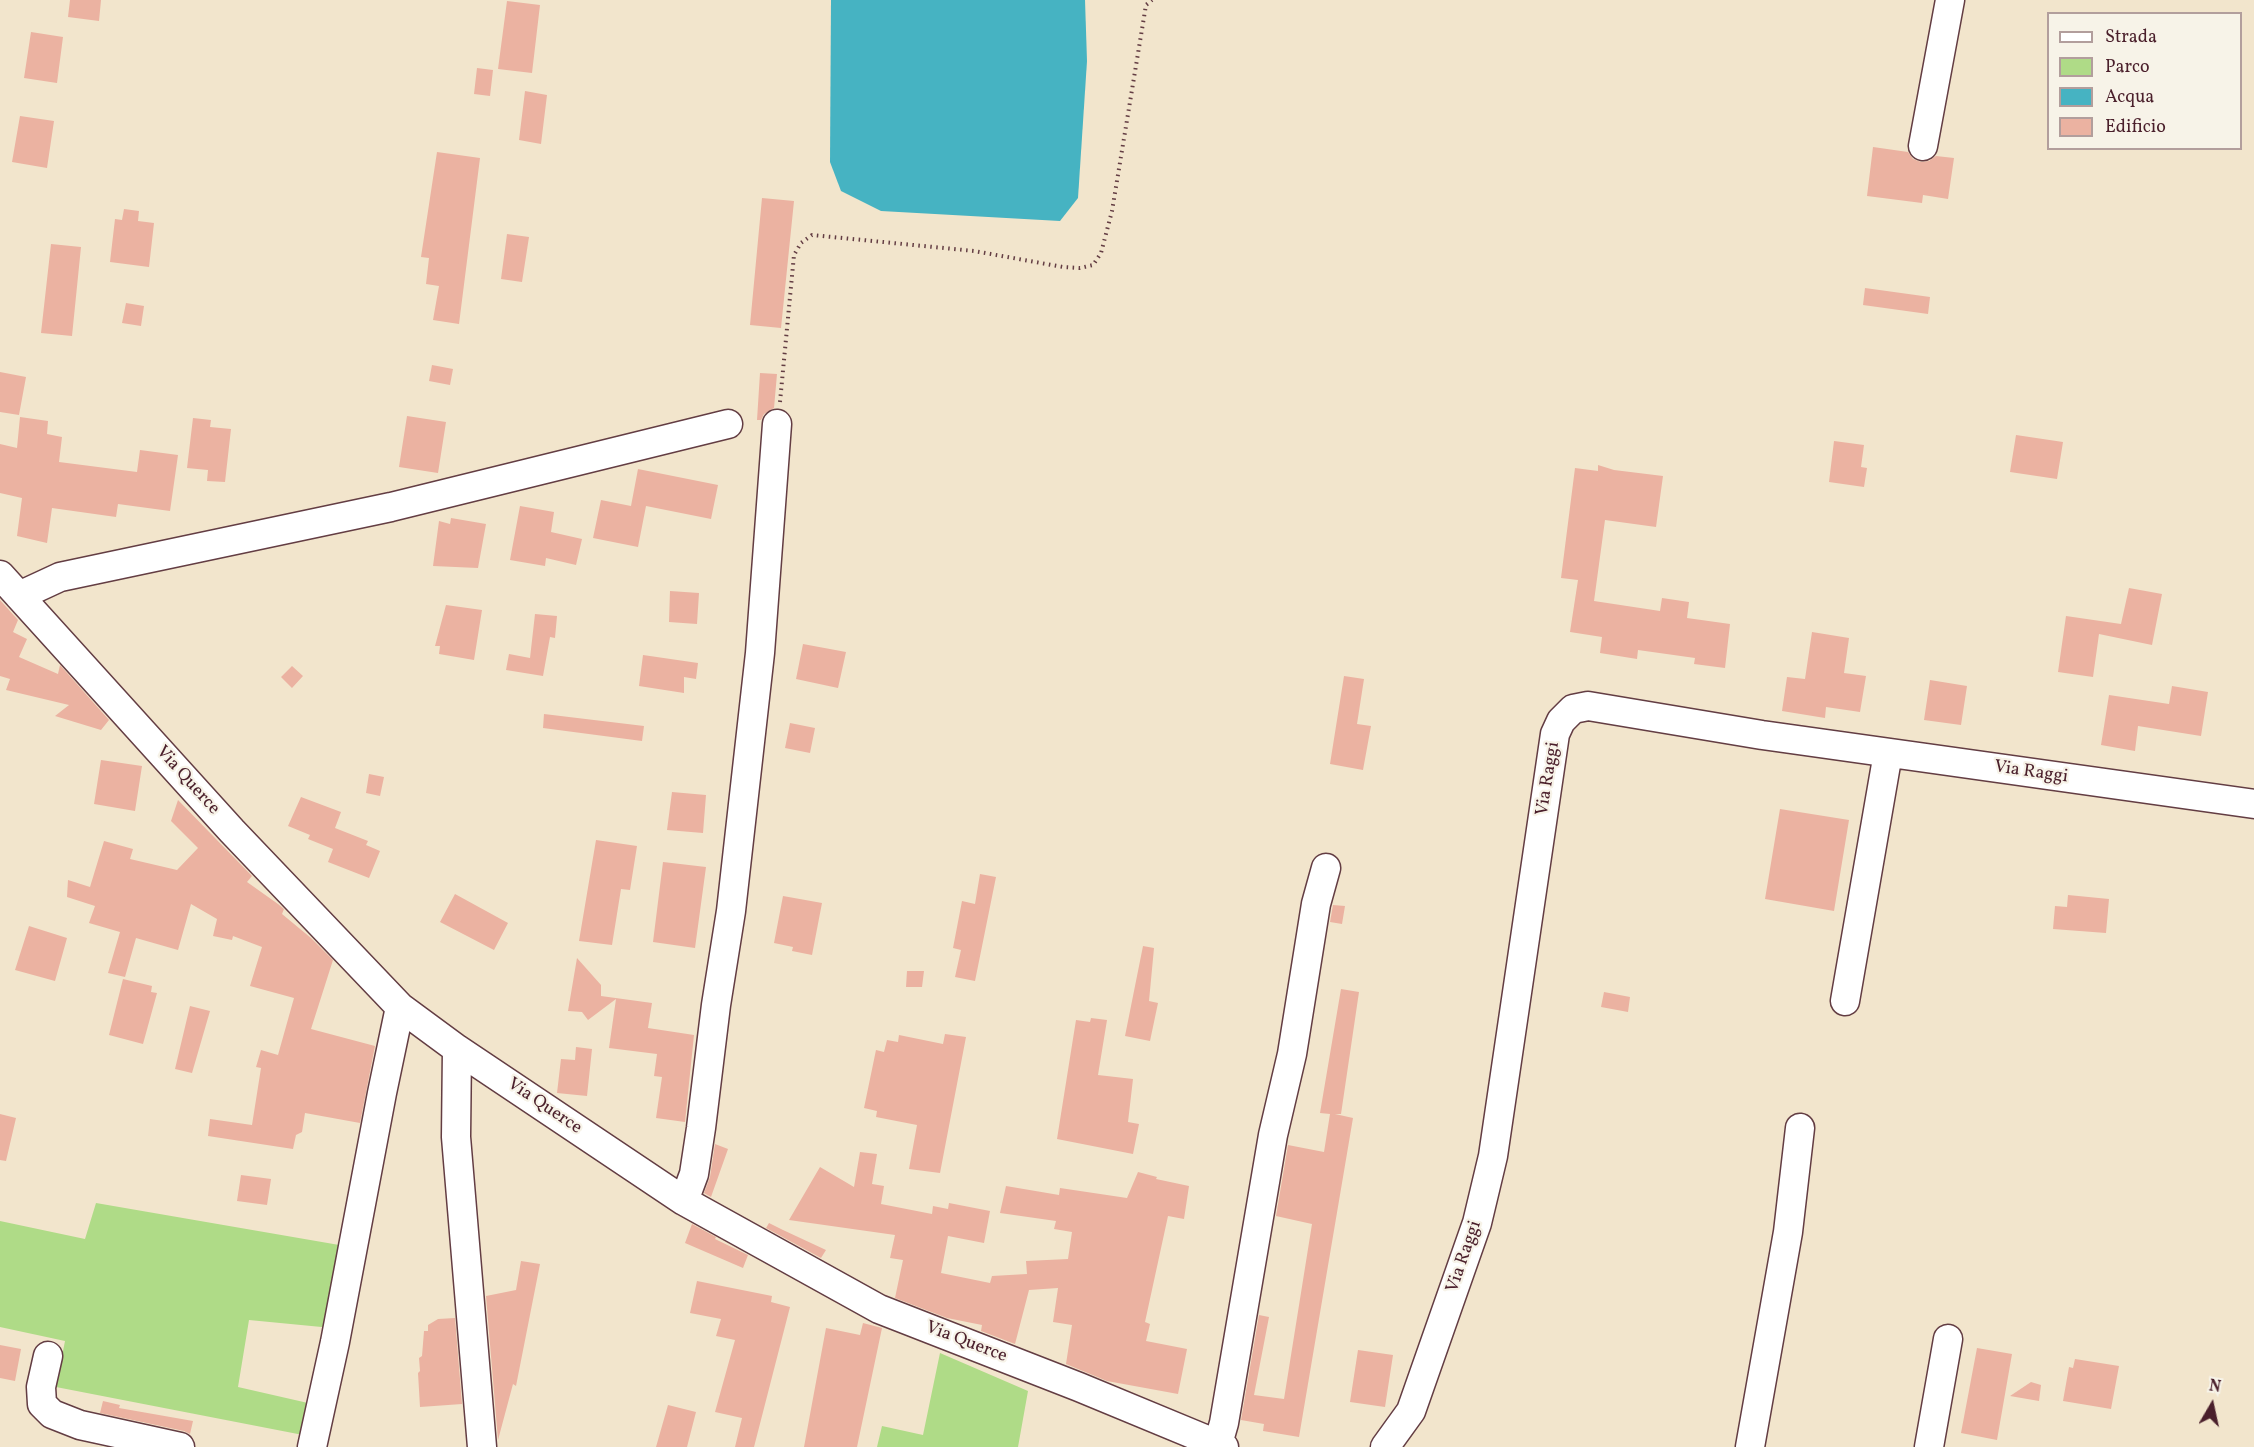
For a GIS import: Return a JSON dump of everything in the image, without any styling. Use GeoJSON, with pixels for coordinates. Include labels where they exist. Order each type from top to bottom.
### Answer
{"type":"FeatureCollection","features":[{"type":"Feature","properties":{"kind":"street"},"geometry":{"type":"LineString","coordinates":[[1923,146],[1950,0]]}},
{"type":"Feature","properties":{"kind":"street"},"geometry":{"type":"LineString","coordinates":[[19,596],[60,577],[391,507],[728,424]]}},
{"type":"Feature","properties":{"kind":"street"},"geometry":{"type":"LineString","coordinates":[[684,1201],[694,1174],[731,911],[760,653],[777,424]]}},
{"type":"Feature","properties":{"kind":"street","name":"Via Querce"},"geometry":{"type":"LineString","coordinates":[[0,575],[232,831],[400,1007],[457,1048],[684,1201],[879,1309],[1221,1445]]}},
{"type":"Feature","properties":{"kind":"street","name":"Via Raggi"},"geometry":{"type":"LineString","coordinates":[[1385,1447],[1411,1411],[1477,1223],[1492,1156],[1555,734],[1561,721],[1573,709],[1588,706],[1762,735],[2254,804]]}},
{"type":"Feature","properties":{"kind":"street"},"geometry":{"type":"LineString","coordinates":[[1845,1001],[1888,753]]}},
{"type":"Feature","properties":{"kind":"street"},"geometry":{"type":"LineString","coordinates":[[1221,1445],[1273,1135],[1292,1054],[1316,904],[1326,868]]}},
{"type":"Feature","properties":{"kind":"street"},"geometry":{"type":"LineString","coordinates":[[312,1447],[335,1342],[400,1007]]}},
{"type":"Feature","properties":{"kind":"street"},"geometry":{"type":"LineString","coordinates":[[457,1048],[456,1137],[482,1447]]}},
{"type":"Feature","properties":{"kind":"street"},"geometry":{"type":"LineString","coordinates":[[1750,1447],[1788,1232],[1800,1128]]}},
{"type":"Feature","properties":{"kind":"street"},"geometry":{"type":"LineString","coordinates":[[1929,1447],[1948,1339]]}},
{"type":"Feature","properties":{"kind":"street"},"geometry":{"type":"LineString","coordinates":[[48,1356],[41,1387],[42,1404],[52,1413],[80,1425],[180,1447]]}},
{"type":"Feature","properties":{"kind":"path"},"geometry":{"type":"LineString","coordinates":[[777,424],[794,255],[801,243],[812,235],[974,251],[1063,267],[1080,268],[1093,265],[1101,253],[1112,211],[1146,5],[1152,0]]}},
{"type":"Feature","properties":{"kind":"green space"},"geometry":{"type":"Polygon","coordinates":[[[96,1203],[345,1246],[332,1328],[249,1320],[238,1387],[308,1403],[303,1435],[56,1387],[65,1341],[0,1327],[0,1221],[85,1239],[96,1203]]]}},
{"type":"Feature","properties":{"kind":"green space"},"geometry":{"type":"Polygon","coordinates":[[[940,1353],[1028,1391],[1018,1447],[877,1447],[882,1426],[923,1435],[940,1353]]]}},
{"type":"Feature","properties":{"kind":"water"},"geometry":{"type":"Polygon","coordinates":[[[831,0],[1085,0],[1087,61],[1078,198],[1060,221],[881,211],[841,191],[830,162],[831,0]]]}},
{"type":"Feature","properties":{"kind":"building"},"geometry":{"type":"Polygon","coordinates":[[[70,0],[101,0],[99,21],[68,17],[70,0]]]}},
{"type":"Feature","properties":{"kind":"building"},"geometry":{"type":"Polygon","coordinates":[[[507,1],[540,5],[532,73],[498,69],[507,1]]]}},
{"type":"Feature","properties":{"kind":"building"},"geometry":{"type":"Polygon","coordinates":[[[31,32],[63,37],[57,83],[24,78],[31,32]]]}},
{"type":"Feature","properties":{"kind":"building"},"geometry":{"type":"Polygon","coordinates":[[[477,68],[493,70],[490,96],[474,94],[477,68]]]}},
{"type":"Feature","properties":{"kind":"building"},"geometry":{"type":"Polygon","coordinates":[[[525,91],[547,95],[541,144],[519,140],[525,91]]]}},
{"type":"Feature","properties":{"kind":"building"},"geometry":{"type":"Polygon","coordinates":[[[20,116],[54,121],[47,168],[12,162],[20,116]]]}},
{"type":"Feature","properties":{"kind":"building"},"geometry":{"type":"Polygon","coordinates":[[[1873,147],[1908,152],[1913,159],[1921,162],[1929,161],[1936,156],[1954,158],[1948,199],[1923,195],[1922,203],[1867,196],[1873,147]]]}},
{"type":"Feature","properties":{"kind":"building"},"geometry":{"type":"Polygon","coordinates":[[[437,152],[480,158],[459,324],[433,320],[439,286],[426,284],[429,258],[421,257],[437,152]]]}},
{"type":"Feature","properties":{"kind":"building"},"geometry":{"type":"Polygon","coordinates":[[[762,198],[794,201],[781,328],[750,325],[762,198]]]}},
{"type":"Feature","properties":{"kind":"building"},"geometry":{"type":"Polygon","coordinates":[[[124,209],[139,211],[138,221],[154,223],[149,267],[110,262],[115,219],[122,220],[124,209]]]}},
{"type":"Feature","properties":{"kind":"building"},"geometry":{"type":"Polygon","coordinates":[[[507,234],[529,237],[522,282],[501,279],[507,234]]]}},
{"type":"Feature","properties":{"kind":"building"},"geometry":{"type":"Polygon","coordinates":[[[51,244],[81,247],[72,336],[41,333],[51,244]]]}},
{"type":"Feature","properties":{"kind":"building"},"geometry":{"type":"Polygon","coordinates":[[[1865,288],[1930,297],[1928,314],[1863,305],[1865,288]]]}},
{"type":"Feature","properties":{"kind":"building"},"geometry":{"type":"Polygon","coordinates":[[[126,303],[144,306],[141,326],[122,323],[126,303]]]}},
{"type":"Feature","properties":{"kind":"building"},"geometry":{"type":"Polygon","coordinates":[[[432,365],[453,369],[450,385],[429,381],[432,365]]]}},
{"type":"Feature","properties":{"kind":"building"},"geometry":{"type":"Polygon","coordinates":[[[0,372],[26,377],[19,415],[0,412],[0,372]]]}},
{"type":"Feature","properties":{"kind":"building"},"geometry":{"type":"Polygon","coordinates":[[[760,373],[777,374],[774,408],[764,414],[761,420],[757,420],[760,373]]]}},
{"type":"Feature","properties":{"kind":"building"},"geometry":{"type":"Polygon","coordinates":[[[407,416],[446,422],[438,473],[399,467],[407,416]]]}},
{"type":"Feature","properties":{"kind":"building"},"geometry":{"type":"Polygon","coordinates":[[[20,417],[48,421],[47,434],[62,437],[59,462],[137,472],[140,450],[178,455],[170,511],[118,504],[116,517],[52,508],[47,543],[17,536],[22,498],[0,493],[0,444],[17,448],[20,417]]]}},
{"type":"Feature","properties":{"kind":"building"},"geometry":{"type":"Polygon","coordinates":[[[193,418],[211,420],[210,427],[231,429],[225,482],[207,481],[208,470],[187,468],[193,418]]]}},
{"type":"Feature","properties":{"kind":"building"},"geometry":{"type":"Polygon","coordinates":[[[2016,435],[2063,442],[2057,479],[2010,472],[2016,435]]]}},
{"type":"Feature","properties":{"kind":"building"},"geometry":{"type":"Polygon","coordinates":[[[1834,441],[1864,445],[1861,467],[1867,468],[1864,487],[1829,482],[1834,441]]]}},
{"type":"Feature","properties":{"kind":"building"},"geometry":{"type":"Polygon","coordinates":[[[1598,465],[1614,470],[1663,476],[1656,527],[1605,520],[1594,601],[1660,611],[1662,598],[1689,602],[1687,618],[1730,624],[1725,668],[1694,664],[1695,658],[1638,650],[1637,659],[1600,653],[1602,637],[1570,632],[1578,580],[1561,578],[1575,468],[1598,471],[1598,465]]]}},
{"type":"Feature","properties":{"kind":"building"},"geometry":{"type":"Polygon","coordinates":[[[638,469],[718,485],[711,519],[646,506],[638,547],[593,538],[601,500],[631,506],[638,469]]]}},
{"type":"Feature","properties":{"kind":"building"},"geometry":{"type":"Polygon","coordinates":[[[520,506],[554,512],[551,532],[582,539],[576,565],[546,558],[545,566],[510,560],[520,506]]]}},
{"type":"Feature","properties":{"kind":"building"},"geometry":{"type":"Polygon","coordinates":[[[451,518],[486,524],[478,568],[433,566],[439,521],[450,524],[451,518]]]}},
{"type":"Feature","properties":{"kind":"building"},"geometry":{"type":"Polygon","coordinates":[[[2129,588],[2162,594],[2152,645],[2099,634],[2093,677],[2058,672],[2066,616],[2121,624],[2129,588]]]}},
{"type":"Feature","properties":{"kind":"building"},"geometry":{"type":"Polygon","coordinates":[[[670,591],[699,593],[697,624],[669,622],[670,591]]]}},
{"type":"Feature","properties":{"kind":"building"},"geometry":{"type":"Polygon","coordinates":[[[0,600],[18,620],[13,632],[27,639],[19,657],[58,674],[60,665],[109,720],[101,730],[55,716],[69,705],[6,690],[10,679],[0,676],[0,600]]]}},
{"type":"Feature","properties":{"kind":"building"},"geometry":{"type":"Polygon","coordinates":[[[446,605],[482,610],[474,660],[439,654],[440,646],[435,646],[446,605]]]}},
{"type":"Feature","properties":{"kind":"building"},"geometry":{"type":"Polygon","coordinates":[[[535,614],[557,616],[555,638],[550,637],[543,676],[506,670],[509,654],[530,658],[535,614]]]}},
{"type":"Feature","properties":{"kind":"building"},"geometry":{"type":"Polygon","coordinates":[[[1812,632],[1849,638],[1844,673],[1866,676],[1860,712],[1826,707],[1825,718],[1782,711],[1787,677],[1805,679],[1812,632]]]}},
{"type":"Feature","properties":{"kind":"building"},"geometry":{"type":"Polygon","coordinates":[[[803,644],[846,652],[838,688],[796,679],[803,644]]]}},
{"type":"Feature","properties":{"kind":"building"},"geometry":{"type":"Polygon","coordinates":[[[643,655],[698,663],[696,679],[684,677],[684,693],[639,686],[643,655]]]}},
{"type":"Feature","properties":{"kind":"building"},"geometry":{"type":"Polygon","coordinates":[[[292,666],[303,676],[292,688],[281,677],[292,666]]]}},
{"type":"Feature","properties":{"kind":"building"},"geometry":{"type":"Polygon","coordinates":[[[1344,676],[1364,679],[1357,724],[1371,726],[1363,770],[1330,764],[1344,676]]]}},
{"type":"Feature","properties":{"kind":"building"},"geometry":{"type":"Polygon","coordinates":[[[1930,680],[1967,686],[1961,725],[1924,720],[1930,680]]]}},
{"type":"Feature","properties":{"kind":"building"},"geometry":{"type":"Polygon","coordinates":[[[2172,686],[2208,692],[2201,736],[2138,726],[2135,751],[2101,745],[2109,695],[2169,704],[2172,686]]]}},
{"type":"Feature","properties":{"kind":"building"},"geometry":{"type":"Polygon","coordinates":[[[544,714],[644,726],[642,741],[543,728],[544,714]]]}},
{"type":"Feature","properties":{"kind":"building"},"geometry":{"type":"Polygon","coordinates":[[[790,723],[815,728],[810,753],[785,748],[790,723]]]}},
{"type":"Feature","properties":{"kind":"building"},"geometry":{"type":"Polygon","coordinates":[[[101,760],[142,766],[135,811],[94,804],[101,760]]]}},
{"type":"Feature","properties":{"kind":"building"},"geometry":{"type":"Polygon","coordinates":[[[369,774],[384,777],[380,796],[366,793],[369,774]]]}},
{"type":"Feature","properties":{"kind":"building"},"geometry":{"type":"Polygon","coordinates":[[[672,792],[706,795],[703,833],[667,830],[672,792]]]}},
{"type":"Feature","properties":{"kind":"building"},"geometry":{"type":"Polygon","coordinates":[[[301,797],[341,812],[335,828],[368,841],[366,845],[380,851],[369,878],[328,862],[333,849],[308,839],[310,835],[288,826],[301,797]]]}},
{"type":"Feature","properties":{"kind":"building"},"geometry":{"type":"Polygon","coordinates":[[[178,800],[252,876],[247,882],[284,909],[282,914],[333,960],[311,1029],[375,1046],[360,1123],[305,1113],[302,1132],[296,1135],[293,1149],[208,1136],[210,1119],[252,1125],[261,1068],[256,1067],[261,1050],[278,1055],[294,998],[250,986],[262,947],[233,936],[232,940],[213,936],[217,919],[191,904],[178,950],[136,938],[125,977],[108,973],[120,932],[89,923],[95,906],[67,897],[68,880],[90,887],[104,841],[133,849],[130,859],[177,870],[198,848],[171,821],[178,800]]]}},
{"type":"Feature","properties":{"kind":"building"},"geometry":{"type":"Polygon","coordinates":[[[1780,809],[1849,820],[1834,911],[1765,899],[1780,809]]]}},
{"type":"Feature","properties":{"kind":"building"},"geometry":{"type":"Polygon","coordinates":[[[596,840],[637,846],[630,890],[621,889],[612,945],[579,941],[596,840]]]}},
{"type":"Feature","properties":{"kind":"building"},"geometry":{"type":"Polygon","coordinates":[[[663,862],[706,867],[695,948],[653,942],[663,862]]]}},
{"type":"Feature","properties":{"kind":"building"},"geometry":{"type":"Polygon","coordinates":[[[980,874],[996,877],[975,981],[955,977],[961,950],[953,948],[962,901],[975,904],[980,874]]]}},
{"type":"Feature","properties":{"kind":"building"},"geometry":{"type":"Polygon","coordinates":[[[455,894],[508,923],[494,950],[440,922],[455,894]]]}},
{"type":"Feature","properties":{"kind":"building"},"geometry":{"type":"Polygon","coordinates":[[[2068,895],[2109,899],[2106,933],[2053,929],[2055,906],[2067,907],[2068,895]]]}},
{"type":"Feature","properties":{"kind":"building"},"geometry":{"type":"Polygon","coordinates":[[[783,896],[822,903],[812,955],[792,951],[793,947],[774,943],[783,896]]]}},
{"type":"Feature","properties":{"kind":"building"},"geometry":{"type":"Polygon","coordinates":[[[1333,905],[1345,906],[1342,924],[1330,922],[1333,905]]]}},
{"type":"Feature","properties":{"kind":"building"},"geometry":{"type":"Polygon","coordinates":[[[29,926],[67,938],[55,981],[15,970],[29,926]]]}},
{"type":"Feature","properties":{"kind":"building"},"geometry":{"type":"Polygon","coordinates":[[[1143,946],[1154,948],[1149,1001],[1158,1003],[1150,1041],[1125,1036],[1143,946]]]}},
{"type":"Feature","properties":{"kind":"building"},"geometry":{"type":"Polygon","coordinates":[[[577,958],[601,985],[601,996],[652,1003],[648,1028],[694,1035],[685,1122],[656,1118],[662,1077],[654,1076],[657,1054],[609,1048],[616,999],[588,1020],[582,1012],[568,1011],[577,958]]]}},
{"type":"Feature","properties":{"kind":"building"},"geometry":{"type":"Polygon","coordinates":[[[907,971],[924,971],[922,987],[906,987],[907,971]]]}},
{"type":"Feature","properties":{"kind":"building"},"geometry":{"type":"Polygon","coordinates":[[[123,979],[152,986],[151,992],[157,993],[143,1044],[109,1035],[123,979]]]}},
{"type":"Feature","properties":{"kind":"building"},"geometry":{"type":"Polygon","coordinates":[[[1341,989],[1359,992],[1341,1114],[1335,1114],[1353,1118],[1299,1437],[1263,1431],[1264,1424],[1241,1420],[1259,1315],[1269,1317],[1254,1395],[1284,1399],[1312,1224],[1276,1216],[1288,1145],[1324,1152],[1330,1114],[1320,1113],[1341,989]]]}},
{"type":"Feature","properties":{"kind":"building"},"geometry":{"type":"Polygon","coordinates":[[[1604,992],[1630,997],[1628,1012],[1601,1007],[1604,992]]]}},
{"type":"Feature","properties":{"kind":"building"},"geometry":{"type":"Polygon","coordinates":[[[190,1006],[210,1011],[192,1073],[175,1069],[190,1006]]]}},
{"type":"Feature","properties":{"kind":"building"},"geometry":{"type":"Polygon","coordinates":[[[1091,1018],[1107,1020],[1098,1075],[1133,1079],[1128,1122],[1139,1124],[1133,1154],[1057,1139],[1076,1020],[1090,1022],[1091,1018]]]}},
{"type":"Feature","properties":{"kind":"building"},"geometry":{"type":"Polygon","coordinates":[[[945,1034],[966,1037],[940,1173],[909,1169],[917,1125],[876,1117],[877,1111],[864,1108],[876,1050],[884,1052],[887,1040],[898,1042],[899,1035],[943,1044],[945,1034]]]}},
{"type":"Feature","properties":{"kind":"building"},"geometry":{"type":"Polygon","coordinates":[[[576,1047],[592,1049],[587,1096],[557,1093],[561,1059],[575,1060],[576,1047]]]}},
{"type":"Feature","properties":{"kind":"building"},"geometry":{"type":"Polygon","coordinates":[[[0,1114],[16,1118],[6,1161],[0,1160],[0,1114]]]}},
{"type":"Feature","properties":{"kind":"building"},"geometry":{"type":"Polygon","coordinates":[[[715,1144],[728,1149],[711,1197],[704,1193],[710,1177],[715,1144]]]}},
{"type":"Feature","properties":{"kind":"building"},"geometry":{"type":"Polygon","coordinates":[[[860,1152],[877,1154],[872,1184],[884,1186],[881,1204],[932,1214],[933,1206],[948,1209],[949,1203],[990,1211],[984,1243],[948,1236],[941,1273],[990,1283],[992,1276],[1027,1274],[1026,1261],[1068,1259],[1072,1232],[1054,1229],[1056,1221],[1000,1213],[1006,1186],[1059,1195],[1060,1188],[1127,1198],[1138,1172],[1157,1177],[1156,1179],[1189,1186],[1184,1219],[1168,1216],[1145,1322],[1150,1324],[1146,1341],[1187,1349],[1178,1394],[1107,1381],[1066,1364],[1072,1325],[1053,1322],[1058,1288],[1029,1290],[1015,1344],[981,1331],[982,1325],[947,1318],[895,1298],[903,1260],[890,1258],[895,1235],[789,1220],[820,1167],[854,1187],[860,1152]]]}},
{"type":"Feature","properties":{"kind":"building"},"geometry":{"type":"Polygon","coordinates":[[[241,1175],[271,1179],[267,1205],[237,1201],[241,1175]]]}},
{"type":"Feature","properties":{"kind":"building"},"geometry":{"type":"Polygon","coordinates":[[[769,1223],[826,1250],[821,1258],[766,1228],[769,1223]]]}},
{"type":"Feature","properties":{"kind":"building"},"geometry":{"type":"Polygon","coordinates":[[[692,1224],[716,1237],[715,1239],[748,1255],[743,1268],[685,1243],[692,1224]]]}},
{"type":"Feature","properties":{"kind":"building"},"geometry":{"type":"Polygon","coordinates":[[[521,1261],[540,1264],[516,1386],[513,1384],[498,1440],[486,1296],[516,1290],[521,1261]]]}},
{"type":"Feature","properties":{"kind":"building"},"geometry":{"type":"Polygon","coordinates":[[[697,1281],[772,1296],[771,1302],[790,1307],[754,1447],[735,1447],[742,1418],[715,1412],[735,1340],[716,1336],[721,1319],[690,1313],[697,1281]]]}},
{"type":"Feature","properties":{"kind":"building"},"geometry":{"type":"Polygon","coordinates":[[[455,1318],[462,1404],[420,1407],[418,1373],[424,1331],[428,1331],[428,1325],[438,1319],[455,1318]]]}},
{"type":"Feature","properties":{"kind":"building"},"geometry":{"type":"Polygon","coordinates":[[[863,1323],[882,1328],[857,1447],[804,1447],[826,1328],[860,1335],[863,1323]]]}},
{"type":"Feature","properties":{"kind":"building"},"geometry":{"type":"Polygon","coordinates":[[[0,1345],[21,1349],[15,1381],[0,1378],[0,1345]]]}},
{"type":"Feature","properties":{"kind":"building"},"geometry":{"type":"Polygon","coordinates":[[[1977,1348],[2012,1354],[1997,1440],[1961,1433],[1977,1348]]]}},
{"type":"Feature","properties":{"kind":"building"},"geometry":{"type":"Polygon","coordinates":[[[1358,1350],[1393,1355],[1385,1407],[1350,1402],[1358,1350]]]}},
{"type":"Feature","properties":{"kind":"building"},"geometry":{"type":"Polygon","coordinates":[[[2075,1359],[2119,1366],[2111,1409],[2063,1401],[2069,1367],[2073,1368],[2075,1359]]]}},
{"type":"Feature","properties":{"kind":"building"},"geometry":{"type":"Polygon","coordinates":[[[2031,1382],[2041,1385],[2039,1401],[2010,1396],[2031,1382]]]}},
{"type":"Feature","properties":{"kind":"building"},"geometry":{"type":"Polygon","coordinates":[[[103,1401],[120,1405],[119,1408],[193,1421],[190,1434],[100,1413],[103,1401]]]}},
{"type":"Feature","properties":{"kind":"building"},"geometry":{"type":"Polygon","coordinates":[[[668,1405],[696,1412],[687,1447],[656,1447],[668,1405]]]}}]}
